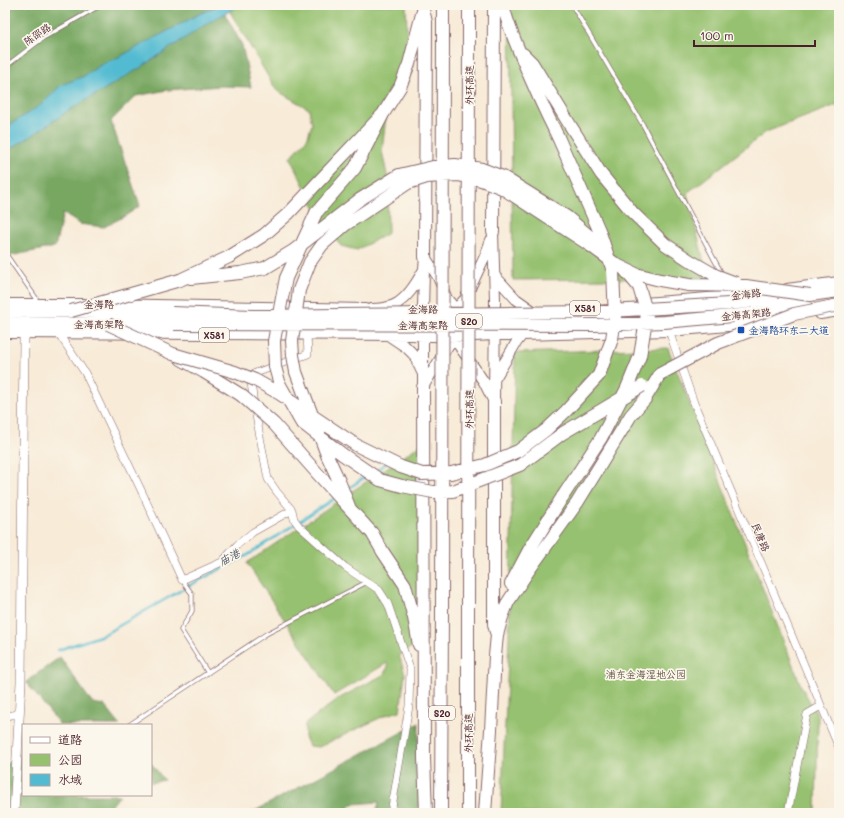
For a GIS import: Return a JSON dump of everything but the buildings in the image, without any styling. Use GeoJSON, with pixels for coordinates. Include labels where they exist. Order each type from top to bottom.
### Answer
{"type":"FeatureCollection","features":[{"type":"Feature","properties":{"kind":"highway","name":"S20"},"geometry":{"type":"LineString","coordinates":[[442,813],[443,5]]}},
{"type":"Feature","properties":{"kind":"highway","name":"外环高速"},"geometry":{"type":"LineString","coordinates":[[468,813],[469,5]]}},
{"type":"Feature","properties":{"kind":"highway"},"geometry":{"type":"LineString","coordinates":[[493,232],[494,5]]}},
{"type":"Feature","properties":{"kind":"highway"},"geometry":{"type":"LineString","coordinates":[[173,354],[236,372],[255,380],[280,394],[356,445],[401,467],[422,474],[451,473],[485,465],[518,451],[546,430],[566,411],[599,375],[612,339],[615,319],[613,271],[599,230],[518,49],[503,5]]}},
{"type":"Feature","properties":{"kind":"highway"},"geometry":{"type":"LineString","coordinates":[[423,7],[410,64],[400,87],[383,114],[355,168],[316,213],[286,278],[274,340],[275,367],[280,385],[301,422],[342,454],[380,480],[433,492],[453,491],[520,465],[563,433],[651,381],[660,374],[718,343],[794,314],[839,304]]}},
{"type":"Feature","properties":{"kind":"highway"},"geometry":{"type":"LineString","coordinates":[[423,7],[426,22],[425,257]]}},
{"type":"Feature","properties":{"kind":"highway"},"geometry":{"type":"LineString","coordinates":[[518,49],[532,63],[601,174],[633,213],[665,244],[689,260],[715,276],[746,286]]}},
{"type":"Feature","properties":{"kind":"highway"},"geometry":{"type":"LineString","coordinates":[[180,280],[229,257],[264,235],[289,213],[383,114]]}},
{"type":"Feature","properties":{"kind":"highway"},"geometry":{"type":"LineString","coordinates":[[71,311],[180,280],[240,273],[265,268],[293,251],[358,200],[399,175],[433,167],[455,165],[482,169],[502,177],[567,217],[618,261],[639,286],[647,314],[640,356],[628,388],[601,438],[519,567],[511,584],[508,602]]}},
{"type":"Feature","properties":{"kind":"highway"},"geometry":{"type":"LineString","coordinates":[[350,509],[327,456],[296,372],[292,340],[299,290],[310,262],[322,245],[345,225],[408,183],[427,177],[458,175],[481,180],[502,188],[591,246],[617,265],[636,274],[689,285],[746,286],[810,295]]}},
{"type":"Feature","properties":{"kind":"highway","name":"金海高架路"},"geometry":{"type":"LineString","coordinates":[[5,310],[253,316],[594,312],[729,304],[839,291]]}},
{"type":"Feature","properties":{"kind":"highway","name":"金海高架路"},"geometry":{"type":"LineString","coordinates":[[5,323],[595,325],[718,318],[839,304]]}},
{"type":"Feature","properties":{"kind":"highway"},"geometry":{"type":"LineString","coordinates":[[108,324],[173,354],[241,395],[274,424],[372,533],[405,585],[414,618],[425,680]]}},
{"type":"Feature","properties":{"kind":"highway"},"geometry":{"type":"LineString","coordinates":[[485,813],[495,656],[502,617],[508,602],[528,570],[577,503],[631,415],[645,399],[660,374]]}},
{"type":"Feature","properties":{"kind":"highway"},"geometry":{"type":"LineString","coordinates":[[423,387],[425,680],[424,765],[426,813]]}},
{"type":"Feature","properties":{"kind":"highway"},"geometry":{"type":"LineString","coordinates":[[494,401],[494,624],[498,636]]}},
{"type":"Feature","properties":{"kind":"main road"},"geometry":{"type":"LineString","coordinates":[[493,232],[494,401]]}},
{"type":"Feature","properties":{"kind":"main road"},"geometry":{"type":"LineString","coordinates":[[427,336],[447,323],[465,299],[485,256],[493,232]]}},
{"type":"Feature","properties":{"kind":"main road"},"geometry":{"type":"LineString","coordinates":[[423,387],[427,336],[424,269],[425,257]]}},
{"type":"Feature","properties":{"kind":"main road"},"geometry":{"type":"LineString","coordinates":[[425,257],[438,277],[448,299],[466,323],[480,335]]}},
{"type":"Feature","properties":{"kind":"main road"},"geometry":{"type":"LineString","coordinates":[[371,309],[386,308],[395,305],[408,294],[424,269]]}},
{"type":"Feature","properties":{"kind":"main road"},"geometry":{"type":"LineString","coordinates":[[494,274],[516,299],[533,311]]}},
{"type":"Feature","properties":{"kind":"main road","name":"金海路"},"geometry":{"type":"LineString","coordinates":[[5,304],[158,305],[413,310],[456,309],[494,310],[504,312],[733,296],[839,282]]}},
{"type":"Feature","properties":{"kind":"main road"},"geometry":{"type":"LineString","coordinates":[[426,309],[447,323],[460,347],[484,382],[494,401]]}},
{"type":"Feature","properties":{"kind":"main road"},"geometry":{"type":"LineString","coordinates":[[423,387],[454,337],[466,323],[482,310]]}},
{"type":"Feature","properties":{"kind":"main road","name":"X581"},"geometry":{"type":"LineString","coordinates":[[5,333],[388,335],[454,337],[480,335],[669,331],[740,325],[839,312]]}},
{"type":"Feature","properties":{"kind":"main road"},"geometry":{"type":"LineString","coordinates":[[388,335],[406,347],[414,355],[423,374]]}},
{"type":"Feature","properties":{"kind":"main road"},"geometry":{"type":"LineString","coordinates":[[494,380],[522,335]]}},
{"type":"Feature","properties":{"kind":"street","name":"民唐路"},"geometry":{"type":"LineString","coordinates":[[669,331],[694,403],[839,748]]}},
{"type":"Feature","properties":{"kind":"street"},"geometry":{"type":"LineString","coordinates":[[14,813],[21,682],[25,333]]}},
{"type":"Feature","properties":{"kind":"street"},"geometry":{"type":"LineString","coordinates":[[60,334],[92,387],[142,490],[183,581],[222,562],[237,545],[254,532],[292,510]]}},
{"type":"Feature","properties":{"kind":"street"},"geometry":{"type":"LineString","coordinates":[[307,335],[308,354],[250,375],[254,405],[268,479],[292,510],[294,518],[299,526],[345,567],[379,590],[388,604],[410,669],[408,706],[391,813]]}},
{"type":"Feature","properties":{"kind":"street"},"geometry":{"type":"LineString","coordinates":[[788,813],[807,714],[821,706]]}},
{"type":"Feature","properties":{"kind":"street"},"geometry":{"type":"LineString","coordinates":[[5,716],[19,714]]}},
{"type":"Feature","properties":{"kind":"lane","name":"陈邵路"},"geometry":{"type":"LineString","coordinates":[[5,67],[43,38],[100,5]]}},
{"type":"Feature","properties":{"kind":"lane"},"geometry":{"type":"LineString","coordinates":[[572,5],[643,125],[733,296]]}},
{"type":"Feature","properties":{"kind":"lane"},"geometry":{"type":"LineString","coordinates":[[5,253],[36,298]]}},
{"type":"Feature","properties":{"kind":"lane"},"geometry":{"type":"LineString","coordinates":[[183,581],[192,594],[192,611],[181,630],[208,673]]}},
{"type":"Feature","properties":{"kind":"lane"},"geometry":{"type":"LineString","coordinates":[[131,724],[266,634],[367,582]]}},
{"type":"Feature","properties":{"kind":"lane"},"geometry":{"type":"LineString","coordinates":[[15,795],[22,790]]}},
{"type":"Feature","properties":{"kind":"green space"},"geometry":{"type":"Polygon","coordinates":[[[5,5],[220,5],[242,45],[251,87],[221,86],[167,90],[136,96],[111,121],[140,206],[104,227],[79,224],[63,213],[55,247],[5,257],[5,5]]]}},
{"type":"Feature","properties":{"kind":"green space"},"geometry":{"type":"Polygon","coordinates":[[[237,5],[406,5],[409,82],[389,89],[382,151],[387,175],[388,233],[357,250],[341,246],[326,229],[290,158],[307,139],[312,124],[309,109],[276,90],[229,10],[237,5]]]}},
{"type":"Feature","properties":{"kind":"green space"},"geometry":{"type":"Polygon","coordinates":[[[510,5],[839,5],[839,104],[766,132],[687,193],[708,278],[513,280],[510,5]]]}},
{"type":"Feature","properties":{"kind":"green space","name":"浦东金海湿地公园"},"geometry":{"type":"Polygon","coordinates":[[[668,348],[802,688],[818,716],[816,813],[501,813],[509,638],[515,353],[668,348]]]}},
{"type":"Feature","properties":{"kind":"green space"},"geometry":{"type":"Polygon","coordinates":[[[420,445],[420,642],[399,655],[405,674],[400,711],[386,715],[319,747],[309,746],[305,737],[305,724],[338,699],[383,675],[388,667],[387,663],[334,695],[247,563],[420,445]]]}},
{"type":"Feature","properties":{"kind":"green space"},"geometry":{"type":"Polygon","coordinates":[[[60,657],[92,703],[104,705],[119,724],[59,724],[26,682],[60,657]]]}},
{"type":"Feature","properties":{"kind":"green space"},"geometry":{"type":"Polygon","coordinates":[[[419,723],[418,777],[420,813],[376,813],[379,802],[353,804],[342,813],[251,813],[419,723]]]}},
{"type":"Feature","properties":{"kind":"green space"},"geometry":{"type":"Polygon","coordinates":[[[22,754],[22,796],[119,796],[112,805],[112,813],[5,813],[5,765],[22,754]]]}},
{"type":"Feature","properties":{"kind":"green space"},"geometry":{"type":"Polygon","coordinates":[[[152,764],[164,780],[152,783],[152,764]]]}},
{"type":"Feature","properties":{"kind":"water"},"geometry":{"type":"Polygon","coordinates":[[[220,5],[241,5],[211,21],[140,68],[68,111],[5,152],[5,128],[42,104],[61,85],[84,76],[102,64],[121,56],[201,13],[220,5]]]}},
{"type":"Feature","properties":{"kind":"waterway","name":"庙港"},"geometry":{"type":"LineString","coordinates":[[374,472],[386,463]]}},
{"type":"Feature","properties":{"kind":"waterway","name":"庙港"},"geometry":{"type":"LineString","coordinates":[[346,490],[368,475]]}},
{"type":"Feature","properties":{"kind":"waterway","name":"庙港"},"geometry":{"type":"LineString","coordinates":[[58,650],[103,635],[192,584],[248,555],[335,498]]}},
{"type":"Feature","properties":{"kind":"place","name":"金海路环东二大道"},"geometry":{"type":"Point","coordinates":[741,330]}}]}
